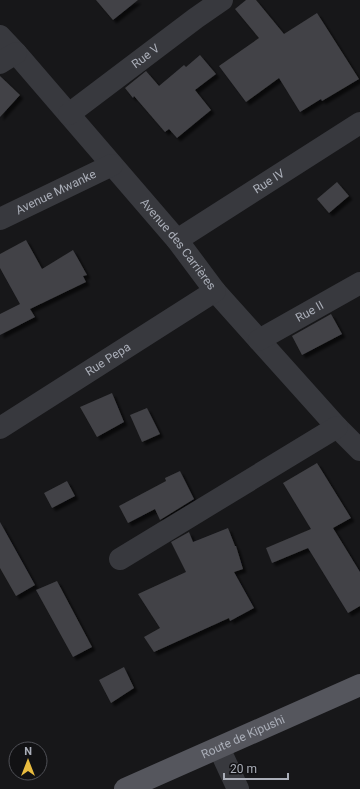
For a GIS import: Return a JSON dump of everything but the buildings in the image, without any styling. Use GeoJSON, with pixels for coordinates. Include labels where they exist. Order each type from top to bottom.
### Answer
{"type":"FeatureCollection","features":[{"type":"Feature","properties":{"kind":"main road","name":"Route de Kipushi"},"geometry":{"type":"LineString","coordinates":[[125,789],[360,685]]}},
{"type":"Feature","properties":{"kind":"street","name":"Rue V"},"geometry":{"type":"LineString","coordinates":[[69,114],[222,0]]}},
{"type":"Feature","properties":{"kind":"street","name":"Avenue des Carrières"},"geometry":{"type":"LineString","coordinates":[[0,36],[8,58],[69,114],[177,240],[215,291],[337,427],[360,450]]}},
{"type":"Feature","properties":{"kind":"street","name":"Rue IV"},"geometry":{"type":"LineString","coordinates":[[177,240],[360,123]]}},
{"type":"Feature","properties":{"kind":"street","name":"Avenue Mwanke"},"geometry":{"type":"LineString","coordinates":[[0,220],[112,165]]}},
{"type":"Feature","properties":{"kind":"street","name":"Rue II"},"geometry":{"type":"LineString","coordinates":[[259,340],[360,283]]}},
{"type":"Feature","properties":{"kind":"street","name":"Rue Pepa"},"geometry":{"type":"LineString","coordinates":[[0,428],[215,291]]}},
{"type":"Feature","properties":{"kind":"street"},"geometry":{"type":"LineString","coordinates":[[120,559],[337,427]]}},
{"type":"Feature","properties":{"kind":"street"},"geometry":{"type":"LineString","coordinates":[[219,748],[238,789]]}}]}
